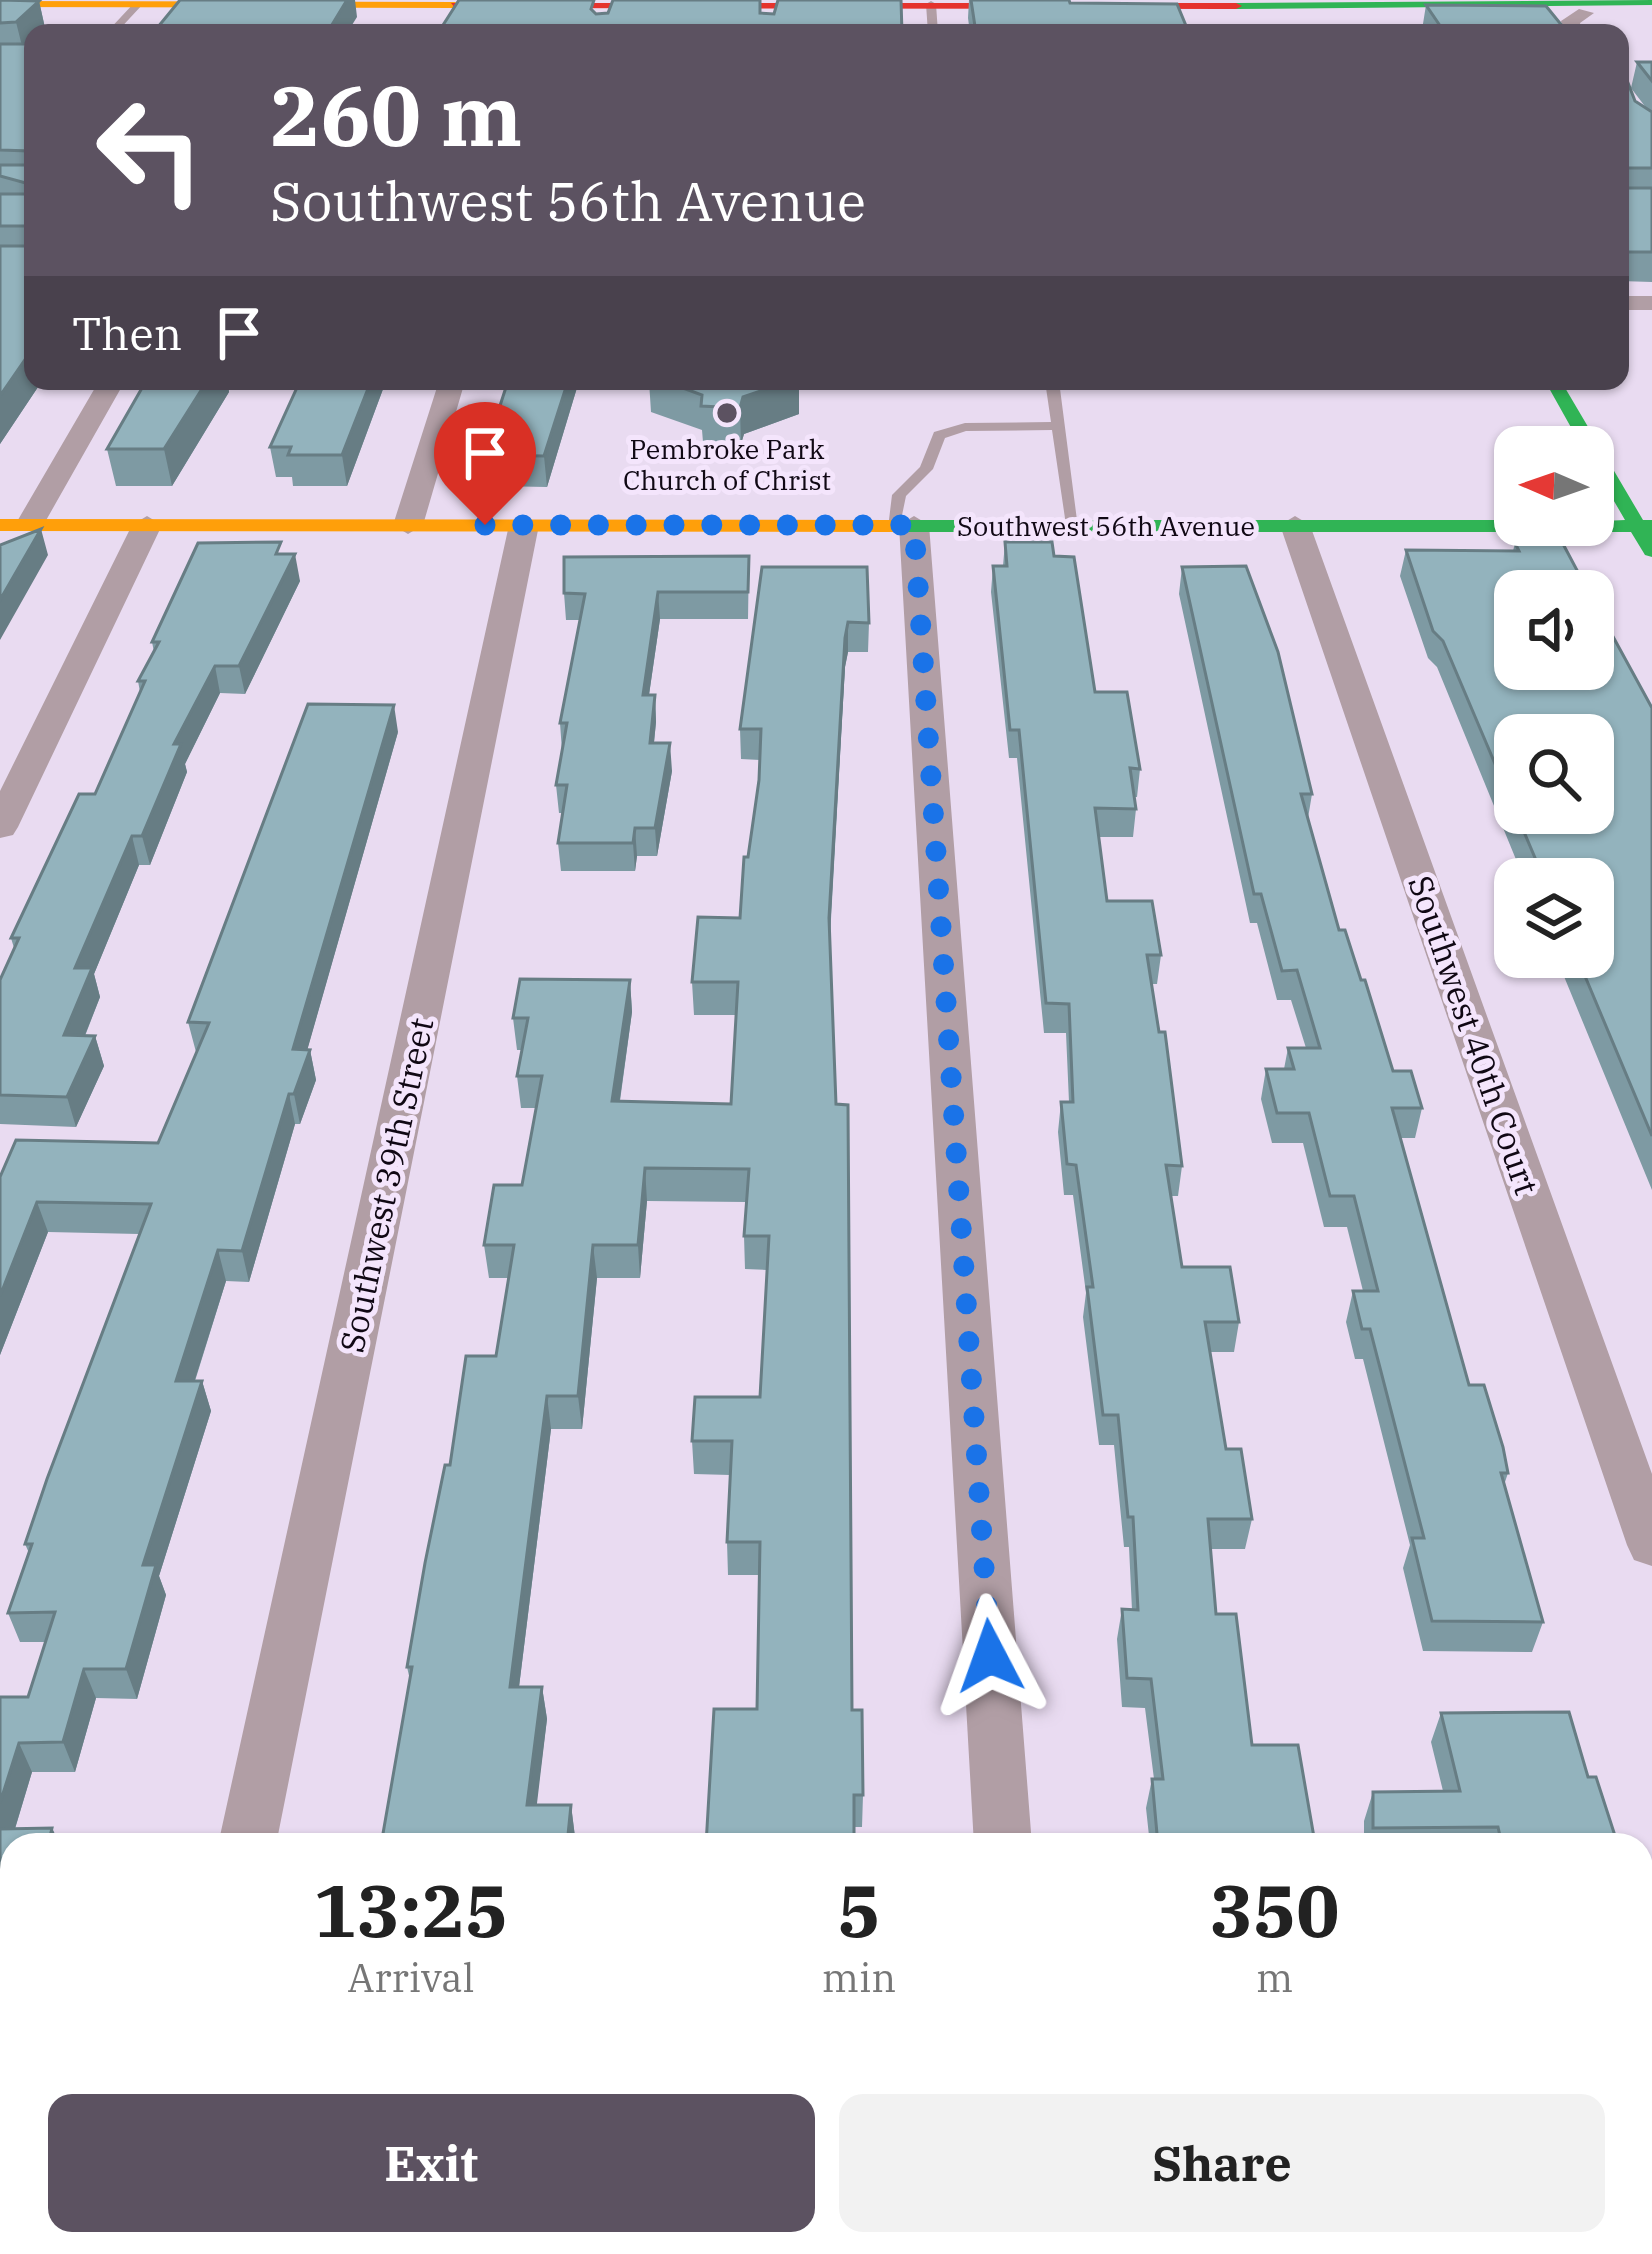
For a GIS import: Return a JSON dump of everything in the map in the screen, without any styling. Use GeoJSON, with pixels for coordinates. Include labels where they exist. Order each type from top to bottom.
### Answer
{"type":"FeatureCollection","features":[{"type":"Feature","properties":{"kind":"street"},"geometry":{"type":"LineString","coordinates":[[0,4],[771,8],[1091,2],[1652,2]]}},
{"type":"Feature","properties":{"kind":"street"},"geometry":{"type":"LineString","coordinates":[[1334,3],[1386,12],[1576,23],[1652,13]]}},
{"type":"Feature","properties":{"kind":"street"},"geometry":{"type":"LineString","coordinates":[[30,525],[107,390]]}},
{"type":"Feature","properties":{"kind":"street"},"geometry":{"type":"LineString","coordinates":[[407,525],[449,390]]}},
{"type":"Feature","properties":{"kind":"street"},"geometry":{"type":"LineString","coordinates":[[1558,390],[1579,426]]}},
{"type":"Feature","properties":{"kind":"street"},"geometry":{"type":"LineString","coordinates":[[1614,481],[1644,525],[1652,551]]}},
{"type":"Feature","properties":{"kind":"street","name":"Southwest 56th Avenue"},"geometry":{"type":"LineString","coordinates":[[0,525],[1644,525]]}},
{"type":"Feature","properties":{"kind":"street"},"geometry":{"type":"LineString","coordinates":[[0,827],[147,525]]}},
{"type":"Feature","properties":{"kind":"street","name":"Southwest 39th Street"},"geometry":{"type":"LineString","coordinates":[[250,1833],[524,525]]}},
{"type":"Feature","properties":{"kind":"street"},"geometry":{"type":"LineString","coordinates":[[903,525],[1002,1833]]}},
{"type":"Feature","properties":{"kind":"street","name":"Southwest 40th Court"},"geometry":{"type":"LineString","coordinates":[[1295,525],[1652,1545]]}},
{"type":"Feature","properties":{"kind":"lane"},"geometry":{"type":"LineString","coordinates":[[119,24],[138,4]]}},
{"type":"Feature","properties":{"kind":"lane"},"geometry":{"type":"LineString","coordinates":[[931,4],[932,24]]}},
{"type":"Feature","properties":{"kind":"lane"},"geometry":{"type":"LineString","coordinates":[[1053,390],[1073,525]]}},
{"type":"Feature","properties":{"kind":"lane"},"geometry":{"type":"LineString","coordinates":[[903,525],[899,495],[926,469],[939,435],[975,427],[1058,426]]}},
{"type":"Feature","properties":{"kind":"building"},"geometry":{"type":"Polygon","coordinates":[[[0,0],[39,1],[16,22],[0,23],[0,0]]]}},
{"type":"Feature","properties":{"kind":"building"},"geometry":{"type":"Polygon","coordinates":[[[180,0],[347,0],[332,24],[160,24],[180,0]]]}},
{"type":"Feature","properties":{"kind":"building"},"geometry":{"type":"Polygon","coordinates":[[[459,0],[594,0],[591,9],[596,14],[608,13],[613,0],[760,0],[760,13],[774,14],[778,0],[901,0],[902,24],[444,24],[459,0]]]}},
{"type":"Feature","properties":{"kind":"building"},"geometry":{"type":"Polygon","coordinates":[[[971,0],[1177,4],[1185,24],[975,24],[971,0]]]}},
{"type":"Feature","properties":{"kind":"building"},"geometry":{"type":"Polygon","coordinates":[[[1426,5],[1546,6],[1561,24],[1439,24],[1426,5]]]}},
{"type":"Feature","properties":{"kind":"building"},"geometry":{"type":"Polygon","coordinates":[[[0,44],[24,44],[24,151],[0,150],[0,44]]]}},
{"type":"Feature","properties":{"kind":"building"},"geometry":{"type":"Polygon","coordinates":[[[1637,62],[1652,62],[1652,81],[1637,62]]]}},
{"type":"Feature","properties":{"kind":"building"},"geometry":{"type":"Polygon","coordinates":[[[1629,85],[1635,101],[1652,112],[1652,168],[1629,168],[1629,85]]]}},
{"type":"Feature","properties":{"kind":"building"},"geometry":{"type":"Polygon","coordinates":[[[0,165],[24,165],[24,183],[0,176],[0,165]]]}},
{"type":"Feature","properties":{"kind":"building"},"geometry":{"type":"Polygon","coordinates":[[[1629,188],[1652,188],[1652,252],[1629,252],[1629,188]]]}},
{"type":"Feature","properties":{"kind":"building"},"geometry":{"type":"Polygon","coordinates":[[[0,194],[24,194],[24,226],[0,226],[0,194]]]}},
{"type":"Feature","properties":{"kind":"building"},"geometry":{"type":"Polygon","coordinates":[[[0,246],[24,246],[24,361],[0,396],[0,246]]]}},
{"type":"Feature","properties":{"kind":"building"},"geometry":{"type":"Polygon","coordinates":[[[141,390],[201,390],[164,449],[107,449],[141,390]]]}},
{"type":"Feature","properties":{"kind":"building"},"geometry":{"type":"Polygon","coordinates":[[[296,390],[367,390],[342,455],[288,455],[291,447],[270,447],[296,390]]]}},
{"type":"Feature","properties":{"kind":"building"},"geometry":{"type":"Polygon","coordinates":[[[505,390],[565,390],[544,456],[484,455],[505,390]]]}},
{"type":"Feature","properties":{"kind":"building"},"geometry":{"type":"Polygon","coordinates":[[[688,390],[764,390],[743,397],[740,408],[701,406],[702,395],[688,390]]]}},
{"type":"Feature","properties":{"kind":"building"},"geometry":{"type":"Polygon","coordinates":[[[41,529],[0,600],[0,545],[41,529]]]}},
{"type":"Feature","properties":{"kind":"building"},"geometry":{"type":"Polygon","coordinates":[[[281,542],[276,554],[295,554],[239,666],[215,666],[174,744],[181,744],[142,836],[132,836],[75,968],[92,968],[64,1035],[95,1036],[67,1097],[0,1095],[0,980],[19,938],[11,938],[79,794],[95,794],[145,681],[138,681],[159,642],[152,642],[198,543],[281,542]]]}},
{"type":"Feature","properties":{"kind":"building"},"geometry":{"type":"Polygon","coordinates":[[[1005,542],[1052,542],[1054,556],[1074,557],[1095,692],[1127,692],[1140,769],[1130,768],[1136,809],[1095,808],[1107,901],[1152,901],[1161,955],[1147,955],[1159,1032],[1165,1032],[1182,1166],[1166,1165],[1182,1267],[1230,1267],[1239,1322],[1205,1322],[1226,1449],[1241,1449],[1252,1519],[1208,1519],[1216,1614],[1236,1614],[1252,1745],[1298,1745],[1313,1833],[1157,1833],[1152,1779],[1163,1779],[1151,1679],[1127,1678],[1122,1609],[1138,1610],[1133,1517],[1128,1517],[1118,1415],[1103,1415],[1087,1287],[1093,1287],[1076,1165],[1067,1164],[1061,1102],[1073,1102],[1069,1004],[1046,1003],[1019,730],[1010,730],[993,566],[1007,566],[1005,542]]]}},
{"type":"Feature","properties":{"kind":"building"},"geometry":{"type":"Polygon","coordinates":[[[1516,546],[1564,546],[1577,570],[1494,570],[1494,690],[1614,690],[1614,638],[1652,708],[1652,1136],[1586,978],[1614,978],[1614,858],[1535,858],[1525,834],[1614,834],[1614,714],[1494,714],[1494,761],[1443,641],[1433,631],[1406,550],[1519,551],[1516,546]]]}},
{"type":"Feature","properties":{"kind":"building"},"geometry":{"type":"Polygon","coordinates":[[[749,556],[748,592],[658,592],[643,695],[655,695],[650,743],[670,743],[655,828],[635,828],[633,843],[558,843],[567,785],[556,785],[567,723],[560,723],[585,594],[564,593],[564,557],[749,556]]]}},
{"type":"Feature","properties":{"kind":"building"},"geometry":{"type":"Polygon","coordinates":[[[1246,566],[1278,652],[1312,794],[1301,794],[1339,930],[1345,930],[1361,980],[1365,980],[1393,1071],[1411,1071],[1422,1108],[1392,1108],[1469,1385],[1484,1385],[1503,1447],[1508,1473],[1501,1473],[1543,1622],[1432,1621],[1412,1538],[1424,1538],[1370,1329],[1362,1329],[1353,1291],[1378,1291],[1354,1196],[1330,1196],[1309,1113],[1277,1113],[1266,1069],[1294,1069],[1288,1048],[1320,1048],[1297,970],[1282,971],[1261,894],[1254,894],[1182,567],[1246,566]]]}},
{"type":"Feature","properties":{"kind":"building"},"geometry":{"type":"Polygon","coordinates":[[[762,567],[867,567],[869,623],[848,622],[845,638],[829,918],[836,1104],[848,1105],[852,1710],[862,1710],[863,1795],[854,1795],[854,1833],[707,1833],[714,1709],[757,1709],[760,1542],[727,1542],[732,1441],[692,1441],[695,1397],[760,1397],[769,1236],[744,1236],[749,1169],[645,1168],[638,1245],[593,1245],[578,1396],[547,1396],[510,1687],[542,1687],[527,1805],[571,1805],[568,1833],[383,1833],[425,1563],[445,1465],[450,1465],[466,1356],[496,1356],[514,1245],[484,1245],[494,1185],[522,1185],[542,1076],[517,1076],[528,1018],[513,1018],[520,979],[630,980],[612,1101],[731,1104],[738,982],[692,982],[698,917],[740,918],[744,857],[748,857],[759,780],[761,729],[740,729],[762,567]]]}},
{"type":"Feature","properties":{"kind":"building"},"geometry":{"type":"Polygon","coordinates":[[[308,704],[394,705],[293,1049],[310,1050],[294,1094],[289,1094],[242,1251],[218,1250],[176,1381],[202,1381],[143,1565],[156,1565],[126,1669],[84,1669],[63,1742],[19,1743],[0,1803],[0,1697],[28,1697],[55,1612],[8,1613],[32,1544],[25,1544],[151,1204],[37,1202],[0,1296],[0,1177],[16,1140],[158,1143],[209,1023],[188,1022],[308,704]]]}},
{"type":"Feature","properties":{"kind":"building"},"geometry":{"type":"Polygon","coordinates":[[[1569,1712],[1588,1777],[1596,1777],[1614,1833],[1373,1828],[1373,1792],[1460,1791],[1441,1713],[1569,1712]]]}},
{"type":"Feature","properties":{"kind":"building"},"geometry":{"type":"Polygon","coordinates":[[[52,1828],[51,1833],[0,1833],[0,1829],[52,1828]]]}},
{"type":"Feature","properties":{"kind":"traffic: fast"},"geometry":{"type":"LineString","coordinates":[[1236,6],[1652,2]]}},
{"type":"Feature","properties":{"kind":"traffic: fast"},"geometry":{"type":"LineString","coordinates":[[1558,390],[1579,426]]}},
{"type":"Feature","properties":{"kind":"traffic: fast"},"geometry":{"type":"LineString","coordinates":[[1614,486],[1652,551]]}},
{"type":"Feature","properties":{"kind":"traffic: fast"},"geometry":{"type":"LineString","coordinates":[[893,526],[1652,526]]}},
{"type":"Feature","properties":{"kind":"traffic: slow"},"geometry":{"type":"LineString","coordinates":[[0,4],[455,5]]}},
{"type":"Feature","properties":{"kind":"traffic: slow"},"geometry":{"type":"LineString","coordinates":[[0,525],[893,526]]}},
{"type":"Feature","properties":{"kind":"traffic: jam"},"geometry":{"type":"LineString","coordinates":[[455,5],[1236,6]]}},
{"type":"Feature","properties":{"kind":"place","name":"Pembroke Park Church of Christ"},"geometry":{"type":"Point","coordinates":[727,413]}},
{"type":"Feature","properties":{"kind":"route"},"geometry":{"type":"LineString","coordinates":[[485,525],[914,525],[990,1656]]}}]}
